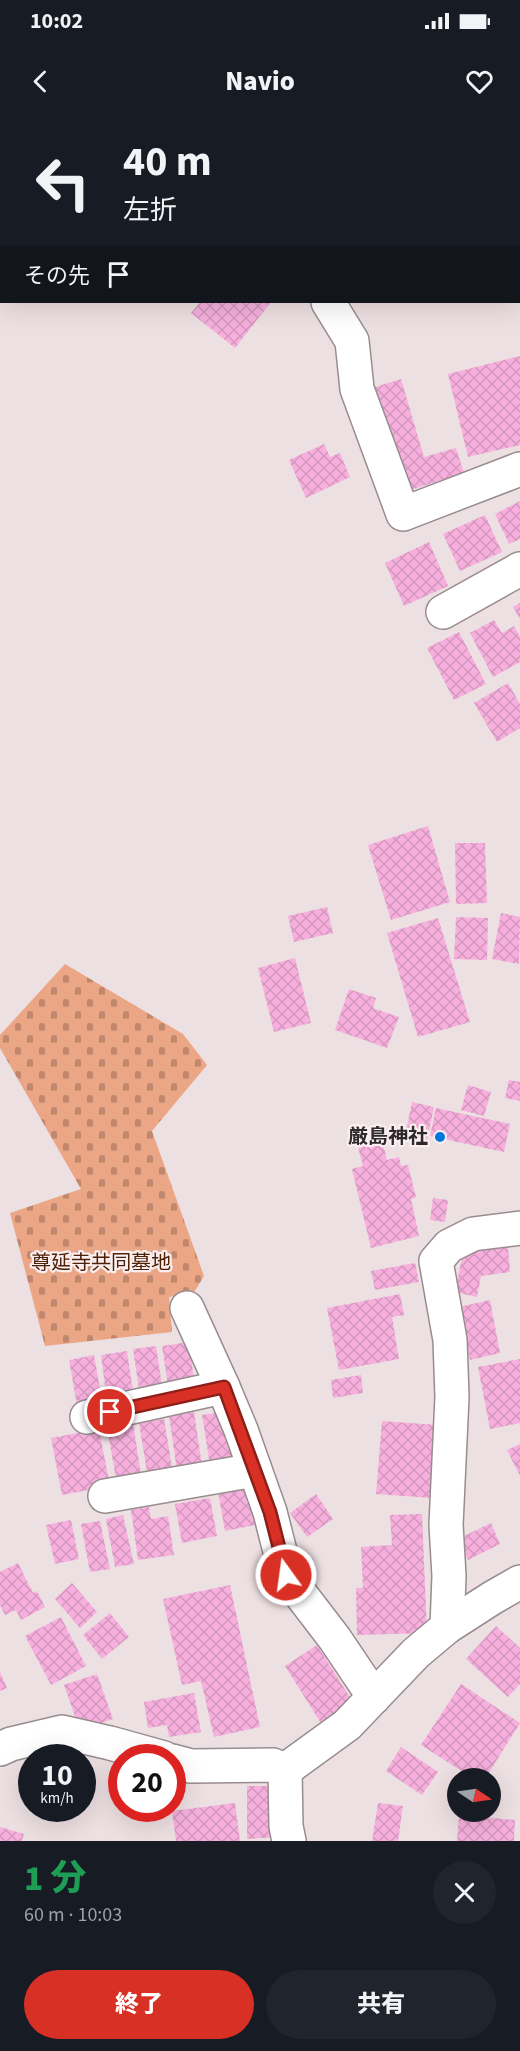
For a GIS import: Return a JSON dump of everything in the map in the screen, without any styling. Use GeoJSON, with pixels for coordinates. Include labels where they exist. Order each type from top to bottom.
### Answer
{"type":"FeatureCollection","features":[{"type":"Feature","properties":{"kind":"street"},"geometry":{"type":"LineString","coordinates":[[329,303],[352,341],[357,389],[403,514],[520,469]]}},
{"type":"Feature","properties":{"kind":"street"},"geometry":{"type":"LineString","coordinates":[[443,612],[520,569]]}},
{"type":"Feature","properties":{"kind":"street"},"geometry":{"type":"LineString","coordinates":[[447,1627],[449,1576],[446,1525],[452,1397],[450,1340],[436,1261],[449,1246],[473,1234],[520,1228]]}},
{"type":"Feature","properties":{"kind":"street"},"geometry":{"type":"LineString","coordinates":[[187,1308],[224,1387],[255,1470],[270,1512],[286,1575],[335,1639],[374,1697]]}},
{"type":"Feature","properties":{"kind":"street"},"geometry":{"type":"LineString","coordinates":[[87,1417],[224,1387]]}},
{"type":"Feature","properties":{"kind":"street"},"geometry":{"type":"LineString","coordinates":[[105,1496],[255,1470]]}},
{"type":"Feature","properties":{"kind":"street"},"geometry":{"type":"LineString","coordinates":[[285,1770],[347,1725],[416,1653],[447,1627],[520,1582]]}},
{"type":"Feature","properties":{"kind":"street"},"geometry":{"type":"LineString","coordinates":[[0,1749],[11,1744],[62,1732],[114,1744]]}},
{"type":"Feature","properties":{"kind":"street"},"geometry":{"type":"LineString","coordinates":[[186,1765],[273,1765],[285,1770]]}},
{"type":"Feature","properties":{"kind":"street"},"geometry":{"type":"LineString","coordinates":[[285,1770],[286,1826],[289,1841]]}},
{"type":"Feature","properties":{"kind":"green space","name":"尊延寺共同墓地"},"geometry":{"type":"Polygon","coordinates":[[[65,964],[183,1034],[207,1065],[152,1131],[204,1276],[193,1294],[169,1297],[172,1332],[45,1346],[10,1213],[81,1189],[0,1048],[0,1035],[65,964]]]}},
{"type":"Feature","properties":{"kind":"building"},"geometry":{"type":"Polygon","coordinates":[[[199,303],[270,303],[235,348],[191,313],[199,303]]]}},
{"type":"Feature","properties":{"kind":"building"},"geometry":{"type":"Polygon","coordinates":[[[520,356],[520,445],[468,457],[448,374],[520,356]]]}},
{"type":"Feature","properties":{"kind":"building"},"geometry":{"type":"Polygon","coordinates":[[[401,379],[424,457],[456,448],[464,473],[404,492],[372,388],[401,379]]]}},
{"type":"Feature","properties":{"kind":"building"},"geometry":{"type":"Polygon","coordinates":[[[324,444],[330,457],[340,453],[350,477],[306,498],[289,460],[324,444]]]}},
{"type":"Feature","properties":{"kind":"building"},"geometry":{"type":"Polygon","coordinates":[[[520,501],[520,539],[509,544],[495,514],[520,501]]]}},
{"type":"Feature","properties":{"kind":"building"},"geometry":{"type":"Polygon","coordinates":[[[485,515],[502,552],[460,571],[443,534],[485,515]]]}},
{"type":"Feature","properties":{"kind":"building"},"geometry":{"type":"Polygon","coordinates":[[[429,542],[448,586],[404,606],[385,563],[429,542]]]}},
{"type":"Feature","properties":{"kind":"building"},"geometry":{"type":"Polygon","coordinates":[[[520,603],[520,619],[513,607],[520,603]]]}},
{"type":"Feature","properties":{"kind":"building"},"geometry":{"type":"Polygon","coordinates":[[[494,620],[502,633],[514,626],[520,637],[520,662],[493,677],[470,633],[494,620]]]}},
{"type":"Feature","properties":{"kind":"building"},"geometry":{"type":"Polygon","coordinates":[[[459,632],[486,684],[454,700],[427,648],[459,632]]]}},
{"type":"Feature","properties":{"kind":"building"},"geometry":{"type":"Polygon","coordinates":[[[508,683],[520,704],[520,728],[497,742],[474,703],[508,683]]]}},
{"type":"Feature","properties":{"kind":"building"},"geometry":{"type":"Polygon","coordinates":[[[428,826],[450,902],[391,920],[368,845],[428,826]]]}},
{"type":"Feature","properties":{"kind":"building"},"geometry":{"type":"Polygon","coordinates":[[[455,843],[485,843],[487,903],[456,904],[455,843]]]}},
{"type":"Feature","properties":{"kind":"building"},"geometry":{"type":"Polygon","coordinates":[[[327,907],[333,933],[294,942],[288,916],[327,907]]]}},
{"type":"Feature","properties":{"kind":"building"},"geometry":{"type":"Polygon","coordinates":[[[501,913],[520,917],[519,964],[492,959],[501,913]]]}},
{"type":"Feature","properties":{"kind":"building"},"geometry":{"type":"Polygon","coordinates":[[[456,917],[488,918],[487,960],[454,959],[456,917]]]}},
{"type":"Feature","properties":{"kind":"building"},"geometry":{"type":"Polygon","coordinates":[[[438,918],[470,1022],[418,1037],[387,933],[438,918]]]}},
{"type":"Feature","properties":{"kind":"building"},"geometry":{"type":"Polygon","coordinates":[[[295,958],[311,1023],[274,1032],[258,968],[295,958]]]}},
{"type":"Feature","properties":{"kind":"building"},"geometry":{"type":"Polygon","coordinates":[[[349,989],[376,998],[373,1008],[399,1017],[387,1048],[335,1030],[349,989]]]}},
{"type":"Feature","properties":{"kind":"building"},"geometry":{"type":"Polygon","coordinates":[[[509,1080],[520,1082],[520,1101],[505,1098],[509,1080]]]}},
{"type":"Feature","properties":{"kind":"building"},"geometry":{"type":"Polygon","coordinates":[[[468,1085],[491,1092],[484,1116],[461,1110],[468,1085]]]}},
{"type":"Feature","properties":{"kind":"building"},"geometry":{"type":"Polygon","coordinates":[[[412,1102],[434,1107],[427,1141],[405,1136],[412,1102]]]}},
{"type":"Feature","properties":{"kind":"building"},"geometry":{"type":"Polygon","coordinates":[[[436,1108],[510,1124],[504,1152],[430,1136],[436,1108]]]}},
{"type":"Feature","properties":{"kind":"building"},"geometry":{"type":"Polygon","coordinates":[[[382,1140],[387,1160],[399,1157],[401,1166],[408,1165],[416,1197],[411,1199],[419,1236],[371,1248],[352,1169],[363,1166],[358,1147],[382,1140]]]}},
{"type":"Feature","properties":{"kind":"building"},"geometry":{"type":"Polygon","coordinates":[[[433,1198],[448,1200],[445,1222],[430,1220],[433,1198]]]}},
{"type":"Feature","properties":{"kind":"building"},"geometry":{"type":"Polygon","coordinates":[[[508,1247],[510,1272],[481,1276],[477,1297],[455,1292],[463,1253],[508,1247]]]}},
{"type":"Feature","properties":{"kind":"building"},"geometry":{"type":"Polygon","coordinates":[[[415,1263],[419,1282],[375,1290],[371,1271],[415,1263]]]}},
{"type":"Feature","properties":{"kind":"building"},"geometry":{"type":"Polygon","coordinates":[[[400,1294],[404,1315],[392,1317],[399,1359],[339,1370],[327,1308],[400,1294]]]}},
{"type":"Feature","properties":{"kind":"building"},"geometry":{"type":"Polygon","coordinates":[[[490,1300],[500,1353],[470,1360],[459,1307],[490,1300]]]}},
{"type":"Feature","properties":{"kind":"building"},"geometry":{"type":"Polygon","coordinates":[[[189,1342],[195,1388],[169,1392],[162,1346],[189,1342]]]}},
{"type":"Feature","properties":{"kind":"building"},"geometry":{"type":"Polygon","coordinates":[[[156,1346],[163,1392],[140,1396],[133,1349],[156,1346]]]}},
{"type":"Feature","properties":{"kind":"building"},"geometry":{"type":"Polygon","coordinates":[[[127,1351],[134,1397],[107,1401],[101,1355],[127,1351]]]}},
{"type":"Feature","properties":{"kind":"building"},"geometry":{"type":"Polygon","coordinates":[[[94,1355],[102,1400],[77,1405],[69,1360],[94,1355]]]}},
{"type":"Feature","properties":{"kind":"building"},"geometry":{"type":"Polygon","coordinates":[[[520,1359],[520,1423],[490,1429],[478,1367],[520,1359]]]}},
{"type":"Feature","properties":{"kind":"building"},"geometry":{"type":"Polygon","coordinates":[[[361,1375],[363,1393],[333,1398],[331,1380],[361,1375]]]}},
{"type":"Feature","properties":{"kind":"building"},"geometry":{"type":"Polygon","coordinates":[[[194,1412],[202,1466],[177,1470],[169,1416],[194,1412]]]}},
{"type":"Feature","properties":{"kind":"building"},"geometry":{"type":"Polygon","coordinates":[[[225,1412],[233,1461],[210,1465],[202,1415],[225,1412]]]}},
{"type":"Feature","properties":{"kind":"building"},"geometry":{"type":"Polygon","coordinates":[[[164,1419],[172,1467],[147,1472],[139,1423],[164,1419]]]}},
{"type":"Feature","properties":{"kind":"building"},"geometry":{"type":"Polygon","coordinates":[[[382,1421],[438,1425],[432,1498],[376,1494],[382,1421]]]}},
{"type":"Feature","properties":{"kind":"building"},"geometry":{"type":"Polygon","coordinates":[[[133,1423],[141,1475],[116,1479],[107,1427],[133,1423]]]}},
{"type":"Feature","properties":{"kind":"building"},"geometry":{"type":"Polygon","coordinates":[[[99,1429],[110,1486],[62,1495],[51,1438],[99,1429]]]}},
{"type":"Feature","properties":{"kind":"building"},"geometry":{"type":"Polygon","coordinates":[[[520,1444],[520,1476],[507,1450],[520,1444]]]}},
{"type":"Feature","properties":{"kind":"building"},"geometry":{"type":"Polygon","coordinates":[[[244,1488],[247,1503],[256,1502],[260,1524],[225,1531],[218,1492],[244,1488]]]}},
{"type":"Feature","properties":{"kind":"building"},"geometry":{"type":"Polygon","coordinates":[[[316,1494],[333,1519],[307,1537],[290,1513],[316,1494]]]}},
{"type":"Feature","properties":{"kind":"building"},"geometry":{"type":"Polygon","coordinates":[[[210,1498],[217,1536],[182,1543],[175,1504],[210,1498]]]}},
{"type":"Feature","properties":{"kind":"building"},"geometry":{"type":"Polygon","coordinates":[[[149,1507],[151,1519],[168,1516],[174,1555],[138,1560],[131,1510],[149,1507]]]}},
{"type":"Feature","properties":{"kind":"building"},"geometry":{"type":"Polygon","coordinates":[[[422,1514],[427,1633],[357,1635],[356,1588],[363,1588],[361,1547],[392,1545],[390,1515],[422,1514]]]}},
{"type":"Feature","properties":{"kind":"building"},"geometry":{"type":"Polygon","coordinates":[[[123,1515],[134,1564],[115,1567],[106,1519],[123,1515]]]}},
{"type":"Feature","properties":{"kind":"building"},"geometry":{"type":"Polygon","coordinates":[[[71,1520],[79,1559],[55,1564],[46,1525],[71,1520]]]}},
{"type":"Feature","properties":{"kind":"building"},"geometry":{"type":"Polygon","coordinates":[[[100,1521],[110,1569],[90,1572],[81,1524],[100,1521]]]}},
{"type":"Feature","properties":{"kind":"building"},"geometry":{"type":"Polygon","coordinates":[[[491,1523],[500,1544],[468,1560],[458,1539],[491,1523]]]}},
{"type":"Feature","properties":{"kind":"building"},"geometry":{"type":"Polygon","coordinates":[[[18,1563],[33,1593],[37,1591],[45,1607],[21,1620],[16,1610],[5,1615],[0,1605],[0,1572],[18,1563]]]}},
{"type":"Feature","properties":{"kind":"building"},"geometry":{"type":"Polygon","coordinates":[[[72,1583],[97,1612],[80,1628],[55,1599],[72,1583]]]}},
{"type":"Feature","properties":{"kind":"building"},"geometry":{"type":"Polygon","coordinates":[[[230,1585],[260,1727],[214,1737],[201,1681],[182,1685],[163,1599],[230,1585]]]}},
{"type":"Feature","properties":{"kind":"building"},"geometry":{"type":"Polygon","coordinates":[[[110,1613],[129,1637],[102,1659],[83,1635],[110,1613]]]}},
{"type":"Feature","properties":{"kind":"building"},"geometry":{"type":"Polygon","coordinates":[[[61,1617],[86,1666],[51,1685],[25,1636],[61,1617]]]}},
{"type":"Feature","properties":{"kind":"building"},"geometry":{"type":"Polygon","coordinates":[[[496,1626],[520,1648],[520,1684],[508,1697],[466,1659],[496,1626]]]}},
{"type":"Feature","properties":{"kind":"building"},"geometry":{"type":"Polygon","coordinates":[[[317,1645],[356,1707],[324,1728],[285,1666],[317,1645]]]}},
{"type":"Feature","properties":{"kind":"building"},"geometry":{"type":"Polygon","coordinates":[[[0,1672],[7,1688],[0,1691],[0,1672]]]}},
{"type":"Feature","properties":{"kind":"building"},"geometry":{"type":"Polygon","coordinates":[[[97,1674],[113,1719],[80,1730],[64,1685],[97,1674]]]}},
{"type":"Feature","properties":{"kind":"building"},"geometry":{"type":"Polygon","coordinates":[[[461,1684],[520,1723],[492,1768],[457,1768],[421,1745],[461,1684]]]}},
{"type":"Feature","properties":{"kind":"building"},"geometry":{"type":"Polygon","coordinates":[[[194,1693],[201,1732],[169,1737],[167,1725],[148,1728],[144,1702],[194,1693]]]}},
{"type":"Feature","properties":{"kind":"building"},"geometry":{"type":"Polygon","coordinates":[[[401,1747],[438,1772],[422,1795],[386,1771],[401,1747]]]}},
{"type":"Feature","properties":{"kind":"building"},"geometry":{"type":"Polygon","coordinates":[[[247,1786],[276,1786],[277,1837],[247,1839],[247,1786]]]}},
{"type":"Feature","properties":{"kind":"building"},"geometry":{"type":"Polygon","coordinates":[[[235,1803],[240,1841],[176,1841],[173,1822],[186,1822],[186,1809],[235,1803]]]}},
{"type":"Feature","properties":{"kind":"building"},"geometry":{"type":"Polygon","coordinates":[[[378,1803],[403,1806],[398,1841],[372,1841],[378,1803]]]}},
{"type":"Feature","properties":{"kind":"building"},"geometry":{"type":"Polygon","coordinates":[[[515,1820],[514,1841],[457,1841],[458,1822],[515,1820]]]}},
{"type":"Feature","properties":{"kind":"building"},"geometry":{"type":"Polygon","coordinates":[[[0,1827],[24,1834],[22,1841],[0,1841],[0,1827]]]}},
{"type":"Feature","properties":{"kind":"place","name":"厳島神社"},"geometry":{"type":"Point","coordinates":[440,1137]}},
{"type":"Feature","properties":{"kind":"route"},"geometry":{"type":"LineString","coordinates":[[110,1412],[224,1387],[270,1512],[286,1575]]}}]}
